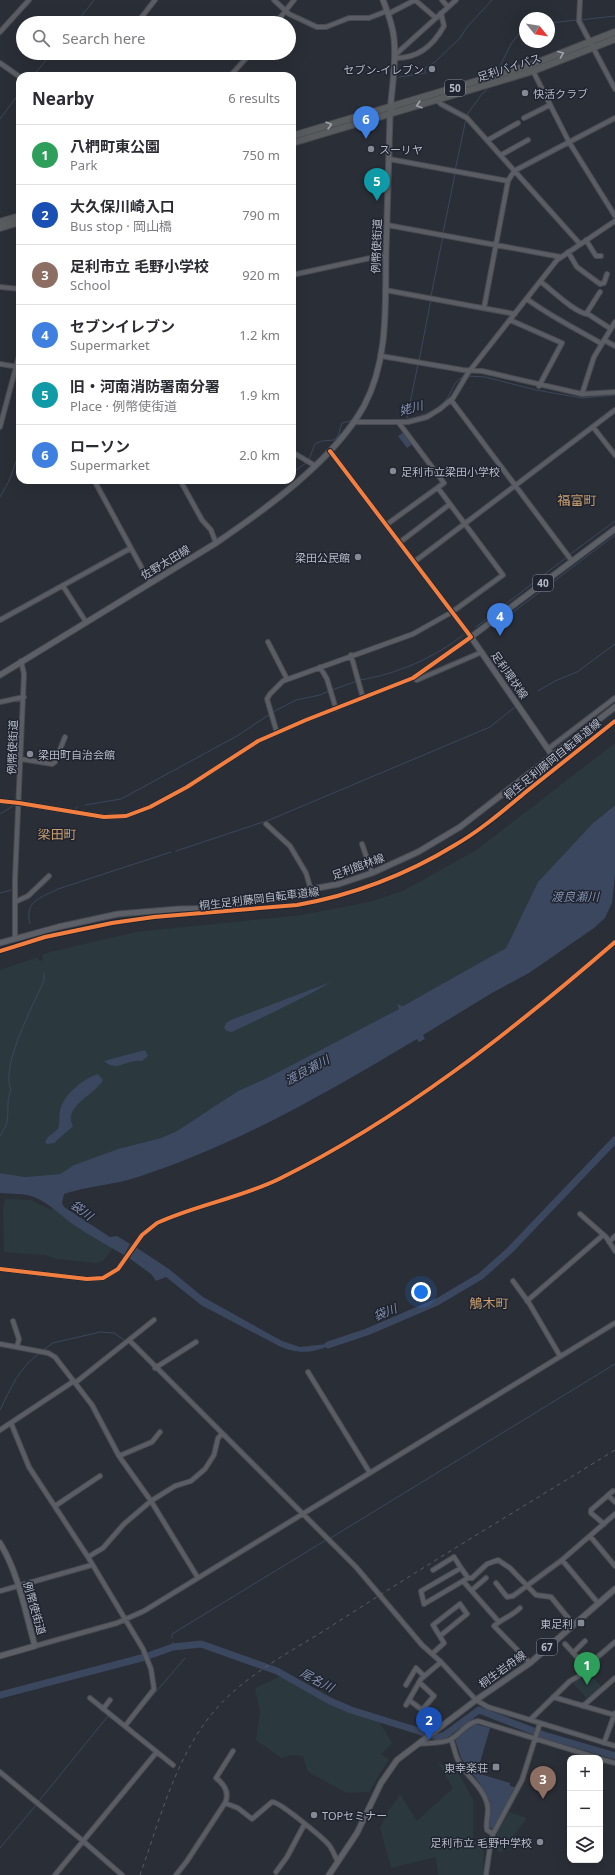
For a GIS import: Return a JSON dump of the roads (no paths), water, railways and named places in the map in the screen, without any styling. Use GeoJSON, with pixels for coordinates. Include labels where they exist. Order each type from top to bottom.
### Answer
{"type":"FeatureCollection","features":[{"type":"Feature","properties":{"kind":"highway","name":"足利バイパス"},"geometry":{"type":"LineString","coordinates":[[296,142],[533,71],[592,46],[615,32]]}},
{"type":"Feature","properties":{"kind":"highway","name":"足利バイパス"},"geometry":{"type":"LineString","coordinates":[[296,135],[615,39]]}},
{"type":"Feature","properties":{"kind":"highway"},"geometry":{"type":"LineString","coordinates":[[0,222],[16,217]]}},
{"type":"Feature","properties":{"kind":"highway"},"geometry":{"type":"LineString","coordinates":[[0,228],[16,223]]}},
{"type":"Feature","properties":{"kind":"main road","name":"例幣使街道"},"geometry":{"type":"LineString","coordinates":[[330,451],[355,420],[372,388],[381,356],[385,290],[390,114],[394,57],[394,36],[383,0]]}},
{"type":"Feature","properties":{"kind":"main road","name":"佐野太田線"},"geometry":{"type":"LineString","coordinates":[[296,479],[312,464],[330,451]]}},
{"type":"Feature","properties":{"kind":"main road","name":"佐野太田線"},"geometry":{"type":"LineString","coordinates":[[0,675],[216,543],[266,507],[291,484]]}},
{"type":"Feature","properties":{"kind":"main road","name":"40"},"geometry":{"type":"LineString","coordinates":[[471,637],[615,529]]}},
{"type":"Feature","properties":{"kind":"main road","name":"足利環状線"},"geometry":{"type":"LineString","coordinates":[[471,637],[552,755]]}},
{"type":"Feature","properties":{"kind":"main road","name":"足利館林線"},"geometry":{"type":"LineString","coordinates":[[15,938],[118,914],[179,909],[230,908],[258,898],[339,884],[372,873],[418,852],[460,827],[615,707]]}},
{"type":"Feature","properties":{"kind":"main road"},"geometry":{"type":"LineString","coordinates":[[0,944],[15,938]]}},
{"type":"Feature","properties":{"kind":"main road","name":"例幣使街道"},"geometry":{"type":"LineString","coordinates":[[0,1543],[8,1558],[18,1586],[35,1646],[0,1656]]}},
{"type":"Feature","properties":{"kind":"main road","name":"桐生岩舟線"},"geometry":{"type":"LineString","coordinates":[[418,1744],[476,1700],[530,1663],[615,1589]]}},
{"type":"Feature","properties":{"kind":"main road","name":"67"},"geometry":{"type":"LineString","coordinates":[[329,1875],[357,1832],[385,1776],[403,1754],[418,1744]]}},
{"type":"Feature","properties":{"kind":"street"},"geometry":{"type":"LineString","coordinates":[[0,32],[29,0]]}},
{"type":"Feature","properties":{"kind":"street"},"geometry":{"type":"LineString","coordinates":[[142,16],[155,0]]}},
{"type":"Feature","properties":{"kind":"street"},"geometry":{"type":"LineString","coordinates":[[274,0],[289,14],[293,16]]}},
{"type":"Feature","properties":{"kind":"street"},"geometry":{"type":"LineString","coordinates":[[281,16],[294,0]]}},
{"type":"Feature","properties":{"kind":"street"},"geometry":{"type":"LineString","coordinates":[[296,17],[317,27],[326,27],[349,18],[370,18],[388,13],[415,0],[436,18]]}},
{"type":"Feature","properties":{"kind":"street"},"geometry":{"type":"LineString","coordinates":[[442,0],[448,7]]}},
{"type":"Feature","properties":{"kind":"street"},"geometry":{"type":"LineString","coordinates":[[394,57],[456,0]]}},
{"type":"Feature","properties":{"kind":"street"},"geometry":{"type":"LineString","coordinates":[[580,0],[579,19],[615,89]]}},
{"type":"Feature","properties":{"kind":"street"},"geometry":{"type":"LineString","coordinates":[[394,57],[412,57],[430,45],[444,26],[441,13]]}},
{"type":"Feature","properties":{"kind":"street"},"geometry":{"type":"LineString","coordinates":[[234,72],[245,60]]}},
{"type":"Feature","properties":{"kind":"street"},"geometry":{"type":"LineString","coordinates":[[0,63],[16,74]]}},
{"type":"Feature","properties":{"kind":"street"},"geometry":{"type":"LineString","coordinates":[[533,71],[569,142],[615,216]]}},
{"type":"Feature","properties":{"kind":"street"},"geometry":{"type":"LineString","coordinates":[[438,100],[441,104],[466,118],[488,140],[580,244]]}},
{"type":"Feature","properties":{"kind":"street"},"geometry":{"type":"LineString","coordinates":[[524,118],[550,105]]}},
{"type":"Feature","properties":{"kind":"street"},"geometry":{"type":"LineString","coordinates":[[484,308],[508,181],[514,171],[615,118]]}},
{"type":"Feature","properties":{"kind":"street"},"geometry":{"type":"LineString","coordinates":[[488,140],[518,123]]}},
{"type":"Feature","properties":{"kind":"street"},"geometry":{"type":"LineString","coordinates":[[501,155],[528,140]]}},
{"type":"Feature","properties":{"kind":"street"},"geometry":{"type":"LineString","coordinates":[[389,159],[508,181]]}},
{"type":"Feature","properties":{"kind":"street"},"geometry":{"type":"LineString","coordinates":[[355,420],[399,423],[427,417],[451,400],[469,372],[561,257],[615,221]]}},
{"type":"Feature","properties":{"kind":"street"},"geometry":{"type":"LineString","coordinates":[[387,225],[561,257]]}},
{"type":"Feature","properties":{"kind":"street"},"geometry":{"type":"LineString","coordinates":[[586,240],[596,256],[601,256]]}},
{"type":"Feature","properties":{"kind":"street"},"geometry":{"type":"LineString","coordinates":[[568,252],[577,267],[600,284],[604,283],[607,274]]}},
{"type":"Feature","properties":{"kind":"street"},"geometry":{"type":"LineString","coordinates":[[296,273],[375,256],[386,256]]}},
{"type":"Feature","properties":{"kind":"street"},"geometry":{"type":"LineString","coordinates":[[541,282],[563,298],[566,304],[611,329]]}},
{"type":"Feature","properties":{"kind":"street"},"geometry":{"type":"LineString","coordinates":[[0,287],[16,289]]}},
{"type":"Feature","properties":{"kind":"street"},"geometry":{"type":"LineString","coordinates":[[385,290],[515,314]]}},
{"type":"Feature","properties":{"kind":"street"},"geometry":{"type":"LineString","coordinates":[[586,314],[600,292]]}},
{"type":"Feature","properties":{"kind":"street"},"geometry":{"type":"LineString","coordinates":[[527,299],[545,312],[603,342],[615,346]]}},
{"type":"Feature","properties":{"kind":"street"},"geometry":{"type":"LineString","coordinates":[[510,320],[562,343],[539,386]]}},
{"type":"Feature","properties":{"kind":"street"},"geometry":{"type":"LineString","coordinates":[[582,394],[594,357],[615,322]]}},
{"type":"Feature","properties":{"kind":"street"},"geometry":{"type":"LineString","coordinates":[[381,356],[469,372],[482,371],[539,386],[582,394],[615,392]]}},
{"type":"Feature","properties":{"kind":"street"},"geometry":{"type":"LineString","coordinates":[[0,364],[16,367]]}},
{"type":"Feature","properties":{"kind":"street"},"geometry":{"type":"LineString","coordinates":[[0,427],[16,376]]}},
{"type":"Feature","properties":{"kind":"street"},"geometry":{"type":"LineString","coordinates":[[451,400],[572,561]]}},
{"type":"Feature","properties":{"kind":"street"},"geometry":{"type":"LineString","coordinates":[[414,562],[615,410]]}},
{"type":"Feature","properties":{"kind":"street"},"geometry":{"type":"LineString","coordinates":[[386,525],[444,483],[399,423]]}},
{"type":"Feature","properties":{"kind":"street"},"geometry":{"type":"LineString","coordinates":[[593,427],[615,455]]}},
{"type":"Feature","properties":{"kind":"street"},"geometry":{"type":"LineString","coordinates":[[0,801],[104,817],[126,816],[171,797],[243,750],[277,732],[412,678],[471,637],[330,451]]}},
{"type":"Feature","properties":{"kind":"street"},"geometry":{"type":"LineString","coordinates":[[296,454],[312,464]]}},
{"type":"Feature","properties":{"kind":"street"},"geometry":{"type":"LineString","coordinates":[[96,484],[150,583]]}},
{"type":"Feature","properties":{"kind":"street"},"geometry":{"type":"LineString","coordinates":[[182,484],[202,520],[211,530],[216,543]]}},
{"type":"Feature","properties":{"kind":"street"},"geometry":{"type":"LineString","coordinates":[[277,732],[268,699],[270,694],[287,679],[350,655],[413,634],[452,612],[503,576],[438,488]]}},
{"type":"Feature","properties":{"kind":"street"},"geometry":{"type":"LineString","coordinates":[[399,543],[450,504]]}},
{"type":"Feature","properties":{"kind":"street"},"geometry":{"type":"LineString","coordinates":[[0,620],[131,548]]}},
{"type":"Feature","properties":{"kind":"street"},"geometry":{"type":"LineString","coordinates":[[63,586],[86,622]]}},
{"type":"Feature","properties":{"kind":"street"},"geometry":{"type":"LineString","coordinates":[[268,642],[287,679]]}},
{"type":"Feature","properties":{"kind":"street"},"geometry":{"type":"LineString","coordinates":[[412,678],[417,680],[482,652]]}},
{"type":"Feature","properties":{"kind":"street"},"geometry":{"type":"LineString","coordinates":[[350,655],[363,698]]}},
{"type":"Feature","properties":{"kind":"street","name":"例幣使街道"},"geometry":{"type":"LineString","coordinates":[[15,938],[15,902],[24,697],[24,674],[21,661]]}},
{"type":"Feature","properties":{"kind":"street"},"geometry":{"type":"LineString","coordinates":[[320,667],[327,679],[336,709]]}},
{"type":"Feature","properties":{"kind":"street"},"geometry":{"type":"LineString","coordinates":[[0,702],[24,697]]}},
{"type":"Feature","properties":{"kind":"street"},"geometry":{"type":"LineString","coordinates":[[548,749],[615,698]]}},
{"type":"Feature","properties":{"kind":"street"},"geometry":{"type":"LineString","coordinates":[[21,759],[52,764],[55,762],[65,737]]}},
{"type":"Feature","properties":{"kind":"street"},"geometry":{"type":"LineString","coordinates":[[266,824],[290,846],[306,873],[311,890]]}},
{"type":"Feature","properties":{"kind":"street"},"geometry":{"type":"LineString","coordinates":[[362,844],[372,873]]}},
{"type":"Feature","properties":{"kind":"street"},"geometry":{"type":"LineString","coordinates":[[15,902],[28,896],[49,876]]}},
{"type":"Feature","properties":{"kind":"street"},"geometry":{"type":"LineString","coordinates":[[0,1269],[95,1280],[113,1273],[127,1258],[134,1245],[145,1232],[157,1223],[278,1179],[371,1127],[445,1078],[495,1040],[615,942]]}},
{"type":"Feature","properties":{"kind":"street"},"geometry":{"type":"LineString","coordinates":[[580,1214],[609,1242],[615,1252]]}},
{"type":"Feature","properties":{"kind":"street"},"geometry":{"type":"LineString","coordinates":[[527,1300],[602,1236]]}},
{"type":"Feature","properties":{"kind":"street"},"geometry":{"type":"LineString","coordinates":[[609,1242],[615,1236]]}},
{"type":"Feature","properties":{"kind":"street"},"geometry":{"type":"LineString","coordinates":[[513,1281],[527,1300],[560,1356]]}},
{"type":"Feature","properties":{"kind":"street"},"geometry":{"type":"LineString","coordinates":[[0,1430],[75,1382],[154,1320]]}},
{"type":"Feature","properties":{"kind":"street"},"geometry":{"type":"LineString","coordinates":[[13,1321],[18,1339],[17,1347]]}},
{"type":"Feature","properties":{"kind":"street"},"geometry":{"type":"LineString","coordinates":[[35,1646],[126,1619],[144,1611],[615,1323]]}},
{"type":"Feature","properties":{"kind":"street"},"geometry":{"type":"LineString","coordinates":[[129,1340],[155,1368],[370,1582],[408,1630],[441,1662],[476,1700],[488,1707],[615,1746]]}},
{"type":"Feature","properties":{"kind":"street"},"geometry":{"type":"LineString","coordinates":[[155,1368],[196,1342]]}},
{"type":"Feature","properties":{"kind":"street"},"geometry":{"type":"LineString","coordinates":[[0,1344],[48,1352],[55,1356],[95,1410],[119,1456],[151,1501],[198,1578]]}},
{"type":"Feature","properties":{"kind":"street"},"geometry":{"type":"LineString","coordinates":[[308,1372],[370,1473]]}},
{"type":"Feature","properties":{"kind":"street"},"geometry":{"type":"LineString","coordinates":[[11,1423],[28,1468],[55,1506],[88,1558],[126,1619],[149,1661],[153,1691],[125,1726]]}},
{"type":"Feature","properties":{"kind":"street"},"geometry":{"type":"LineString","coordinates":[[119,1456],[152,1442],[160,1432]]}},
{"type":"Feature","properties":{"kind":"street"},"geometry":{"type":"LineString","coordinates":[[88,1558],[103,1548],[124,1524],[151,1501],[175,1486],[191,1481],[205,1469],[214,1455],[218,1438],[222,1434]]}},
{"type":"Feature","properties":{"kind":"street"},"geometry":{"type":"LineString","coordinates":[[55,1506],[100,1476]]}},
{"type":"Feature","properties":{"kind":"street"},"geometry":{"type":"LineString","coordinates":[[604,1524],[591,1513],[591,1510],[614,1491]]}},
{"type":"Feature","properties":{"kind":"street"},"geometry":{"type":"LineString","coordinates":[[608,1496],[615,1502]]}},
{"type":"Feature","properties":{"kind":"street"},"geometry":{"type":"LineString","coordinates":[[496,1583],[510,1598],[562,1560],[615,1514]]}},
{"type":"Feature","properties":{"kind":"street"},"geometry":{"type":"LineString","coordinates":[[590,1536],[615,1566]]}},
{"type":"Feature","properties":{"kind":"street"},"geometry":{"type":"LineString","coordinates":[[433,1570],[454,1557],[468,1578]]}},
{"type":"Feature","properties":{"kind":"street"},"geometry":{"type":"LineString","coordinates":[[461,1568],[421,1592],[424,1604],[468,1578],[472,1578],[487,1564],[498,1560],[510,1568],[536,1594],[551,1597],[574,1625]]}},
{"type":"Feature","properties":{"kind":"street"},"geometry":{"type":"LineString","coordinates":[[562,1560],[598,1603]]}},
{"type":"Feature","properties":{"kind":"street"},"geometry":{"type":"LineString","coordinates":[[0,1591],[92,1565]]}},
{"type":"Feature","properties":{"kind":"street"},"geometry":{"type":"LineString","coordinates":[[472,1590],[486,1578]]}},
{"type":"Feature","properties":{"kind":"street"},"geometry":{"type":"LineString","coordinates":[[463,1581],[499,1622]]}},
{"type":"Feature","properties":{"kind":"street"},"geometry":{"type":"LineString","coordinates":[[432,1654],[444,1643],[433,1625],[460,1604],[467,1614],[440,1636]]}},
{"type":"Feature","properties":{"kind":"street"},"geometry":{"type":"LineString","coordinates":[[520,1608],[512,1616],[506,1616],[494,1626],[495,1629],[530,1663]]}},
{"type":"Feature","properties":{"kind":"street"},"geometry":{"type":"LineString","coordinates":[[573,1653],[585,1641]]}},
{"type":"Feature","properties":{"kind":"street"},"geometry":{"type":"LineString","coordinates":[[530,1720],[570,1681],[579,1676],[586,1667],[615,1642]]}},
{"type":"Feature","properties":{"kind":"street"},"geometry":{"type":"LineString","coordinates":[[565,1644],[586,1667]]}},
{"type":"Feature","properties":{"kind":"street"},"geometry":{"type":"LineString","coordinates":[[406,1705],[419,1682],[441,1662]]}},
{"type":"Feature","properties":{"kind":"street"},"geometry":{"type":"LineString","coordinates":[[406,1685],[416,1668],[424,1676]]}},
{"type":"Feature","properties":{"kind":"street"},"geometry":{"type":"LineString","coordinates":[[583,1706],[615,1678]]}},
{"type":"Feature","properties":{"kind":"street"},"geometry":{"type":"LineString","coordinates":[[409,1700],[422,1710],[434,1696],[419,1682]]}},
{"type":"Feature","properties":{"kind":"street"},"geometry":{"type":"LineString","coordinates":[[553,1697],[614,1714],[604,1742]]}},
{"type":"Feature","properties":{"kind":"street"},"geometry":{"type":"LineString","coordinates":[[90,1698],[173,1766]]}},
{"type":"Feature","properties":{"kind":"street"},"geometry":{"type":"LineString","coordinates":[[103,1709],[110,1700]]}},
{"type":"Feature","properties":{"kind":"street"},"geometry":{"type":"LineString","coordinates":[[418,1744],[440,1742],[451,1739],[475,1722],[535,1737],[590,1755]]}},
{"type":"Feature","properties":{"kind":"street"},"geometry":{"type":"LineString","coordinates":[[486,1875],[493,1834],[520,1784],[540,1723]]}},
{"type":"Feature","properties":{"kind":"street"},"geometry":{"type":"LineString","coordinates":[[451,1739],[459,1762],[481,1789],[487,1803],[487,1830],[493,1834]]}},
{"type":"Feature","properties":{"kind":"street"},"geometry":{"type":"LineString","coordinates":[[176,1875],[187,1861],[225,1803],[227,1797],[225,1786],[216,1778],[232,1751]]}},
{"type":"Feature","properties":{"kind":"street"},"geometry":{"type":"LineString","coordinates":[[55,1875],[156,1753]]}},
{"type":"Feature","properties":{"kind":"street"},"geometry":{"type":"LineString","coordinates":[[603,1759],[615,1763]]}},
{"type":"Feature","properties":{"kind":"street"},"geometry":{"type":"LineString","coordinates":[[0,1772],[122,1875]]}},
{"type":"Feature","properties":{"kind":"street"},"geometry":{"type":"LineString","coordinates":[[225,1803],[238,1808],[252,1819],[272,1802],[275,1802],[294,1815],[329,1845],[338,1862]]}},
{"type":"Feature","properties":{"kind":"street"},"geometry":{"type":"LineString","coordinates":[[276,1872],[287,1857],[304,1825]]}},
{"type":"Feature","properties":{"kind":"water"},"geometry":{"type":"Polygon","coordinates":[[[404,432],[412,444],[407,448],[398,436],[404,432]]]}},
{"type":"Feature","properties":{"kind":"water","name":"渡良瀬川"},"geometry":{"type":"Polygon","coordinates":[[[615,805],[615,874],[612,903],[605,918],[594,928],[529,973],[492,993],[423,1035],[425,1039],[419,1042],[417,1039],[316,1098],[281,1116],[175,1164],[129,1180],[64,1194],[62,1203],[64,1207],[110,1237],[117,1236],[130,1244],[124,1255],[92,1237],[50,1206],[34,1197],[0,1193],[0,1173],[25,1177],[60,1174],[74,1165],[118,1149],[161,1138],[177,1131],[238,1091],[267,1078],[399,1009],[397,1004],[403,1006],[506,948],[538,882],[593,823],[615,805]]]}},
{"type":"Feature","properties":{"kind":"water"},"geometry":{"type":"Polygon","coordinates":[[[331,982],[232,1032],[227,1031],[224,1028],[226,1023],[231,1020],[331,982]]]}},
{"type":"Feature","properties":{"kind":"water"},"geometry":{"type":"Polygon","coordinates":[[[145,1050],[148,1056],[142,1061],[113,1066],[104,1061],[145,1050]]]}},
{"type":"Feature","properties":{"kind":"water"},"geometry":{"type":"Polygon","coordinates":[[[98,1074],[103,1080],[81,1101],[72,1113],[71,1119],[73,1126],[54,1143],[47,1144],[45,1142],[48,1137],[58,1129],[60,1110],[66,1098],[80,1083],[98,1074]]]}},
{"type":"Feature","properties":{"kind":"water"},"geometry":{"type":"Polygon","coordinates":[[[131,1244],[169,1269],[203,1297],[282,1341],[300,1347],[336,1343],[308,1352],[295,1351],[279,1346],[201,1305],[166,1277],[156,1281],[151,1274],[125,1255],[131,1244]]]}},
{"type":"Feature","properties":{"kind":"water"},"geometry":{"type":"Polygon","coordinates":[[[475,1724],[490,1728],[477,1773],[510,1783],[510,1786],[515,1787],[493,1829],[489,1827],[490,1802],[480,1784],[461,1758],[455,1739],[475,1724]]]}},
{"type":"Feature","properties":{"kind":"waterway"},"geometry":{"type":"LineString","coordinates":[[81,16],[94,0]]}},
{"type":"Feature","properties":{"kind":"waterway"},"geometry":{"type":"LineString","coordinates":[[399,77],[426,73],[424,69],[435,62],[460,38],[467,27],[492,0]]}},
{"type":"Feature","properties":{"kind":"waterway"},"geometry":{"type":"LineString","coordinates":[[580,20],[615,16]]}},
{"type":"Feature","properties":{"kind":"waterway"},"geometry":{"type":"LineString","coordinates":[[555,22],[577,20]]}},
{"type":"Feature","properties":{"kind":"waterway"},"geometry":{"type":"LineString","coordinates":[[0,29],[3,25]]}},
{"type":"Feature","properties":{"kind":"waterway"},"geometry":{"type":"LineString","coordinates":[[499,68],[511,44],[519,34]]}},
{"type":"Feature","properties":{"kind":"waterway"},"geometry":{"type":"LineString","coordinates":[[36,72],[46,60]]}},
{"type":"Feature","properties":{"kind":"waterway"},"geometry":{"type":"LineString","coordinates":[[466,116],[482,94],[487,90]]}},
{"type":"Feature","properties":{"kind":"waterway"},"geometry":{"type":"LineString","coordinates":[[0,119],[16,97]]}},
{"type":"Feature","properties":{"kind":"waterway"},"geometry":{"type":"LineString","coordinates":[[455,171],[466,119]]}},
{"type":"Feature","properties":{"kind":"waterway"},"geometry":{"type":"LineString","coordinates":[[443,233],[455,174]]}},
{"type":"Feature","properties":{"kind":"waterway"},"geometry":{"type":"LineString","coordinates":[[431,296],[443,236]]}},
{"type":"Feature","properties":{"kind":"waterway"},"geometry":{"type":"LineString","coordinates":[[419,361],[431,299]]}},
{"type":"Feature","properties":{"kind":"waterway"},"geometry":{"type":"LineString","coordinates":[[407,418],[418,364]]}},
{"type":"Feature","properties":{"kind":"waterway","name":"姥川"},"geometry":{"type":"LineString","coordinates":[[468,376],[485,377],[536,390],[582,398],[615,395]]}},
{"type":"Feature","properties":{"kind":"waterway","name":"姥川"},"geometry":{"type":"LineString","coordinates":[[400,420],[414,418],[433,411],[444,402],[456,383],[463,377]]}},
{"type":"Feature","properties":{"kind":"waterway","name":"姥川"},"geometry":{"type":"LineString","coordinates":[[309,459],[315,444],[322,441],[334,440],[338,436],[342,423],[353,420]]}},
{"type":"Feature","properties":{"kind":"waterway","name":"姥川"},"geometry":{"type":"LineString","coordinates":[[0,497],[9,481],[16,462]]}},
{"type":"Feature","properties":{"kind":"waterway","name":"姥川"},"geometry":{"type":"LineString","coordinates":[[296,470],[306,463]]}},
{"type":"Feature","properties":{"kind":"waterway"},"geometry":{"type":"LineString","coordinates":[[569,555],[615,521]]}},
{"type":"Feature","properties":{"kind":"waterway"},"geometry":{"type":"LineString","coordinates":[[500,622],[615,535]]}},
{"type":"Feature","properties":{"kind":"waterway"},"geometry":{"type":"LineString","coordinates":[[476,627],[567,557]]}},
{"type":"Feature","properties":{"kind":"waterway"},"geometry":{"type":"LineString","coordinates":[[360,680],[388,674],[414,664],[440,651],[463,635]]}},
{"type":"Feature","properties":{"kind":"waterway"},"geometry":{"type":"LineString","coordinates":[[538,691],[555,681],[577,672],[615,644]]}},
{"type":"Feature","properties":{"kind":"waterway"},"geometry":{"type":"LineString","coordinates":[[332,690],[357,681]]}},
{"type":"Feature","properties":{"kind":"waterway"},"geometry":{"type":"LineString","coordinates":[[273,712],[296,700],[320,695],[329,691]]}},
{"type":"Feature","properties":{"kind":"waterway"},"geometry":{"type":"LineString","coordinates":[[267,821],[490,727],[515,707]]}},
{"type":"Feature","properties":{"kind":"waterway"},"geometry":{"type":"LineString","coordinates":[[85,805],[121,799],[237,736],[270,714]]}},
{"type":"Feature","properties":{"kind":"waterway"},"geometry":{"type":"LineString","coordinates":[[0,814],[13,806]]}},
{"type":"Feature","properties":{"kind":"waterway"},"geometry":{"type":"LineString","coordinates":[[176,851],[263,822]]}},
{"type":"Feature","properties":{"kind":"waterway"},"geometry":{"type":"LineString","coordinates":[[30,924],[29,910],[31,905],[45,895],[58,889],[171,852]]}},
{"type":"Feature","properties":{"kind":"waterway"},"geometry":{"type":"LineString","coordinates":[[0,893],[11,890]]}},
{"type":"Feature","properties":{"kind":"waterway"},"geometry":{"type":"LineString","coordinates":[[0,1136],[7,1122],[9,1094],[11,1090],[9,1079],[10,1066],[14,1051],[26,1019],[44,980],[44,973]]}},
{"type":"Feature","properties":{"kind":"waterway","name":"袋川"},"geometry":{"type":"LineString","coordinates":[[328,1345],[367,1332],[437,1302],[481,1276],[510,1250],[615,1140]]}},
{"type":"Feature","properties":{"kind":"waterway"},"geometry":{"type":"LineString","coordinates":[[42,1351],[53,1343],[100,1332],[114,1333],[124,1340]]}},
{"type":"Feature","properties":{"kind":"waterway"},"geometry":{"type":"LineString","coordinates":[[0,1410],[21,1371],[40,1353]]}},
{"type":"Feature","properties":{"kind":"waterway"},"geometry":{"type":"LineString","coordinates":[[329,1539],[615,1364]]}},
{"type":"Feature","properties":{"kind":"waterway"},"geometry":{"type":"LineString","coordinates":[[172,1638],[172,1634],[326,1540]]}},
{"type":"Feature","properties":{"kind":"waterway","name":"尾名川"},"geometry":{"type":"LineString","coordinates":[[173,1642],[173,1647]]}},
{"type":"Feature","properties":{"kind":"waterway","name":"尾名川"},"geometry":{"type":"LineString","coordinates":[[0,1695],[145,1657],[173,1647],[201,1644],[277,1671],[330,1701],[351,1710],[438,1737],[445,1735],[479,1710],[544,1735],[615,1756]]}},
{"type":"Feature","properties":{"kind":"waterway"},"geometry":{"type":"LineString","coordinates":[[131,1721],[185,1658]]}},
{"type":"Feature","properties":{"kind":"waterway"},"geometry":{"type":"LineString","coordinates":[[39,1801],[108,1716],[125,1729]]}},
{"type":"Feature","properties":{"kind":"waterway","name":"尾名川"},"geometry":{"type":"LineString","coordinates":[[448,1732],[451,1736]]}},
{"type":"Feature","properties":{"kind":"waterway"},"geometry":{"type":"LineString","coordinates":[[0,1848],[36,1805]]}},
{"type":"Feature","properties":{"kind":"railway"},"geometry":{"type":"LineString","coordinates":[[140,1875],[161,1813],[187,1751],[198,1732],[211,1715],[237,1688],[284,1655],[615,1450]]}},
{"type":"Feature","properties":{"kind":"place","name":"セブン-イレブン"},"geometry":{"type":"Point","coordinates":[432,69]}},
{"type":"Feature","properties":{"kind":"place","name":"快活クラブ"},"geometry":{"type":"Point","coordinates":[525,93]}},
{"type":"Feature","properties":{"kind":"place","name":"ローソン"},"geometry":{"type":"Point","coordinates":[366,139]}},
{"type":"Feature","properties":{"kind":"place","name":"スーリヤ"},"geometry":{"type":"Point","coordinates":[371,149]}},
{"type":"Feature","properties":{"kind":"place","name":"旧・河南消防署南分署"},"geometry":{"type":"Point","coordinates":[377,201]}},
{"type":"Feature","properties":{"kind":"place","name":"足利市立梁田小学校"},"geometry":{"type":"Point","coordinates":[393,471]}},
{"type":"Feature","properties":{"kind":"place","name":"梁田公民館"},"geometry":{"type":"Point","coordinates":[358,557]}},
{"type":"Feature","properties":{"kind":"place","name":"セブンイレブン"},"geometry":{"type":"Point","coordinates":[500,636]}},
{"type":"Feature","properties":{"kind":"place","name":"梁田町自治会館"},"geometry":{"type":"Point","coordinates":[30,754]}},
{"type":"Feature","properties":{"kind":"place","name":"東足利"},"geometry":{"type":"Point","coordinates":[581,1623]}},
{"type":"Feature","properties":{"kind":"place","name":"八椚町東公園"},"geometry":{"type":"Point","coordinates":[587,1685]}},
{"type":"Feature","properties":{"kind":"place","name":"大久保川崎入口"},"geometry":{"type":"Point","coordinates":[429,1740]}},
{"type":"Feature","properties":{"kind":"place","name":"東幸楽荘"},"geometry":{"type":"Point","coordinates":[496,1767]}},
{"type":"Feature","properties":{"kind":"place","name":"足利市立 毛野小学校"},"geometry":{"type":"Point","coordinates":[543,1799]}},
{"type":"Feature","properties":{"kind":"place","name":"TOPセミナー"},"geometry":{"type":"Point","coordinates":[314,1815]}},
{"type":"Feature","properties":{"kind":"place","name":"足利市立 毛野中学校"},"geometry":{"type":"Point","coordinates":[540,1842]}},
{"type":"Feature","properties":{"kind":"district","name":"福富町"},"geometry":{"type":"Point","coordinates":[577,500]}},
{"type":"Feature","properties":{"kind":"district","name":"梁田町"},"geometry":{"type":"Point","coordinates":[57,834]}},
{"type":"Feature","properties":{"kind":"district","name":"鵤木町"},"geometry":{"type":"Point","coordinates":[489,1303]}}]}
